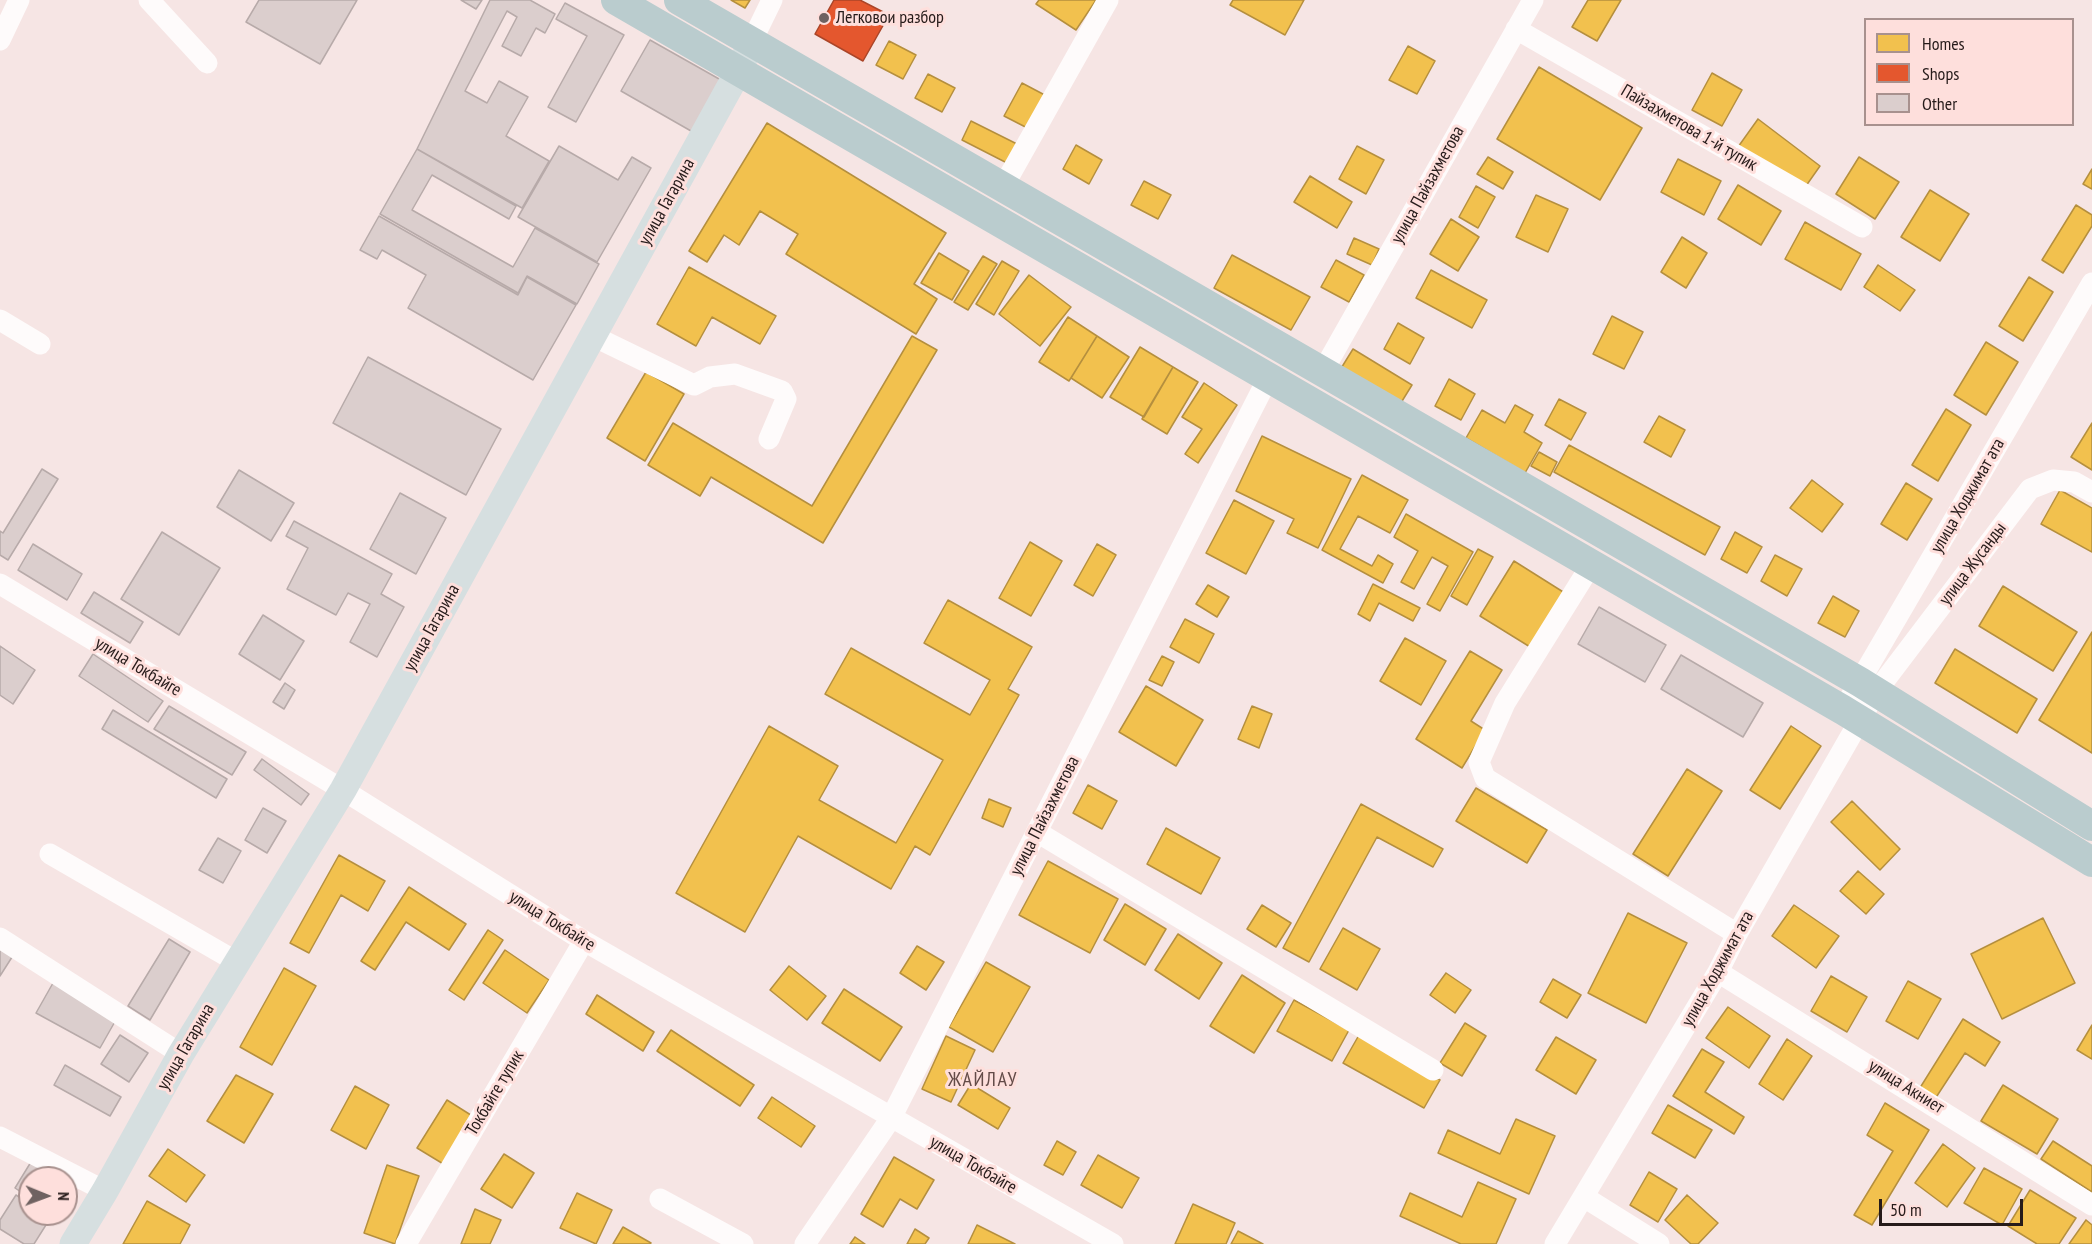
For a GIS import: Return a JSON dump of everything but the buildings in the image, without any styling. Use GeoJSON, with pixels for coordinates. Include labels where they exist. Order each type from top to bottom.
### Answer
{"type":"FeatureCollection","features":[{"type":"Feature","properties":{"kind":"highway"},"geometry":{"type":"LineString","coordinates":[[616,0],[1851,715],[2092,862]]}},
{"type":"Feature","properties":{"kind":"highway"},"geometry":{"type":"LineString","coordinates":[[679,0],[1868,687],[2092,826]]}},
{"type":"Feature","properties":{"kind":"main road","name":"улица Гагарина"},"geometry":{"type":"LineString","coordinates":[[73,1244],[181,1054],[343,790],[738,72],[752,41]]}},
{"type":"Feature","properties":{"kind":"street"},"geometry":{"type":"LineString","coordinates":[[0,40],[19,0]]}},
{"type":"Feature","properties":{"kind":"street"},"geometry":{"type":"LineString","coordinates":[[149,0],[207,63]]}},
{"type":"Feature","properties":{"kind":"street","name":"улица Гагарина"},"geometry":{"type":"LineString","coordinates":[[752,41],[772,0]]}},
{"type":"Feature","properties":{"kind":"street"},"geometry":{"type":"LineString","coordinates":[[1004,187],[1108,0]]}},
{"type":"Feature","properties":{"kind":"street","name":"улица Пайзахметова"},"geometry":{"type":"LineString","coordinates":[[1323,371],[1533,0]]}},
{"type":"Feature","properties":{"kind":"street","name":"Пайзахметова 1-й тупик"},"geometry":{"type":"LineString","coordinates":[[1516,29],[1862,227]]}},
{"type":"Feature","properties":{"kind":"street","name":"улица Ходжимат ата"},"geometry":{"type":"LineString","coordinates":[[1555,1244],[1718,972],[1851,715],[2092,283]]}},
{"type":"Feature","properties":{"kind":"street"},"geometry":{"type":"LineString","coordinates":[[0,320],[40,344]]}},
{"type":"Feature","properties":{"kind":"street"},"geometry":{"type":"LineString","coordinates":[[593,336],[694,385],[710,377],[735,374],[782,391],[786,399],[769,439]]}},
{"type":"Feature","properties":{"kind":"street","name":"улица Пайзахметова"},"geometry":{"type":"LineString","coordinates":[[805,1244],[891,1118],[1268,378]]}},
{"type":"Feature","properties":{"kind":"street","name":"улица Жусанды"},"geometry":{"type":"LineString","coordinates":[[1868,687],[2030,489],[2053,480],[2074,482],[2092,492]]}},
{"type":"Feature","properties":{"kind":"street"},"geometry":{"type":"LineString","coordinates":[[1591,565],[1505,703],[1479,762],[1485,778],[1737,934]]}},
{"type":"Feature","properties":{"kind":"street","name":"улица Токбайге"},"geometry":{"type":"LineString","coordinates":[[0,584],[343,790],[584,941],[1113,1244]]}},
{"type":"Feature","properties":{"kind":"street"},"geometry":{"type":"LineString","coordinates":[[1037,832],[1433,1070]]}},
{"type":"Feature","properties":{"kind":"street"},"geometry":{"type":"LineString","coordinates":[[50,854],[237,962]]}},
{"type":"Feature","properties":{"kind":"street"},"geometry":{"type":"LineString","coordinates":[[0,938],[181,1054]]}},
{"type":"Feature","properties":{"kind":"street","name":"Токбайге тупик"},"geometry":{"type":"LineString","coordinates":[[406,1244],[584,941]]}},
{"type":"Feature","properties":{"kind":"street","name":"улица Акниет"},"geometry":{"type":"LineString","coordinates":[[1718,972],[2092,1204]]}},
{"type":"Feature","properties":{"kind":"street"},"geometry":{"type":"LineString","coordinates":[[0,1137],[105,1191]]}},
{"type":"Feature","properties":{"kind":"street"},"geometry":{"type":"LineString","coordinates":[[1584,1197],[1659,1244]]}},
{"type":"Feature","properties":{"kind":"street"},"geometry":{"type":"LineString","coordinates":[[660,1199],[743,1244]]}},
{"type":"Feature","properties":{"kind":"place","name":"Легковои разбор"},"geometry":{"type":"Point","coordinates":[824,18]}},
{"type":"Feature","properties":{"kind":"district","name":"ЖАЙЛАУ"},"geometry":{"type":"Point","coordinates":[983,1080]}}]}
